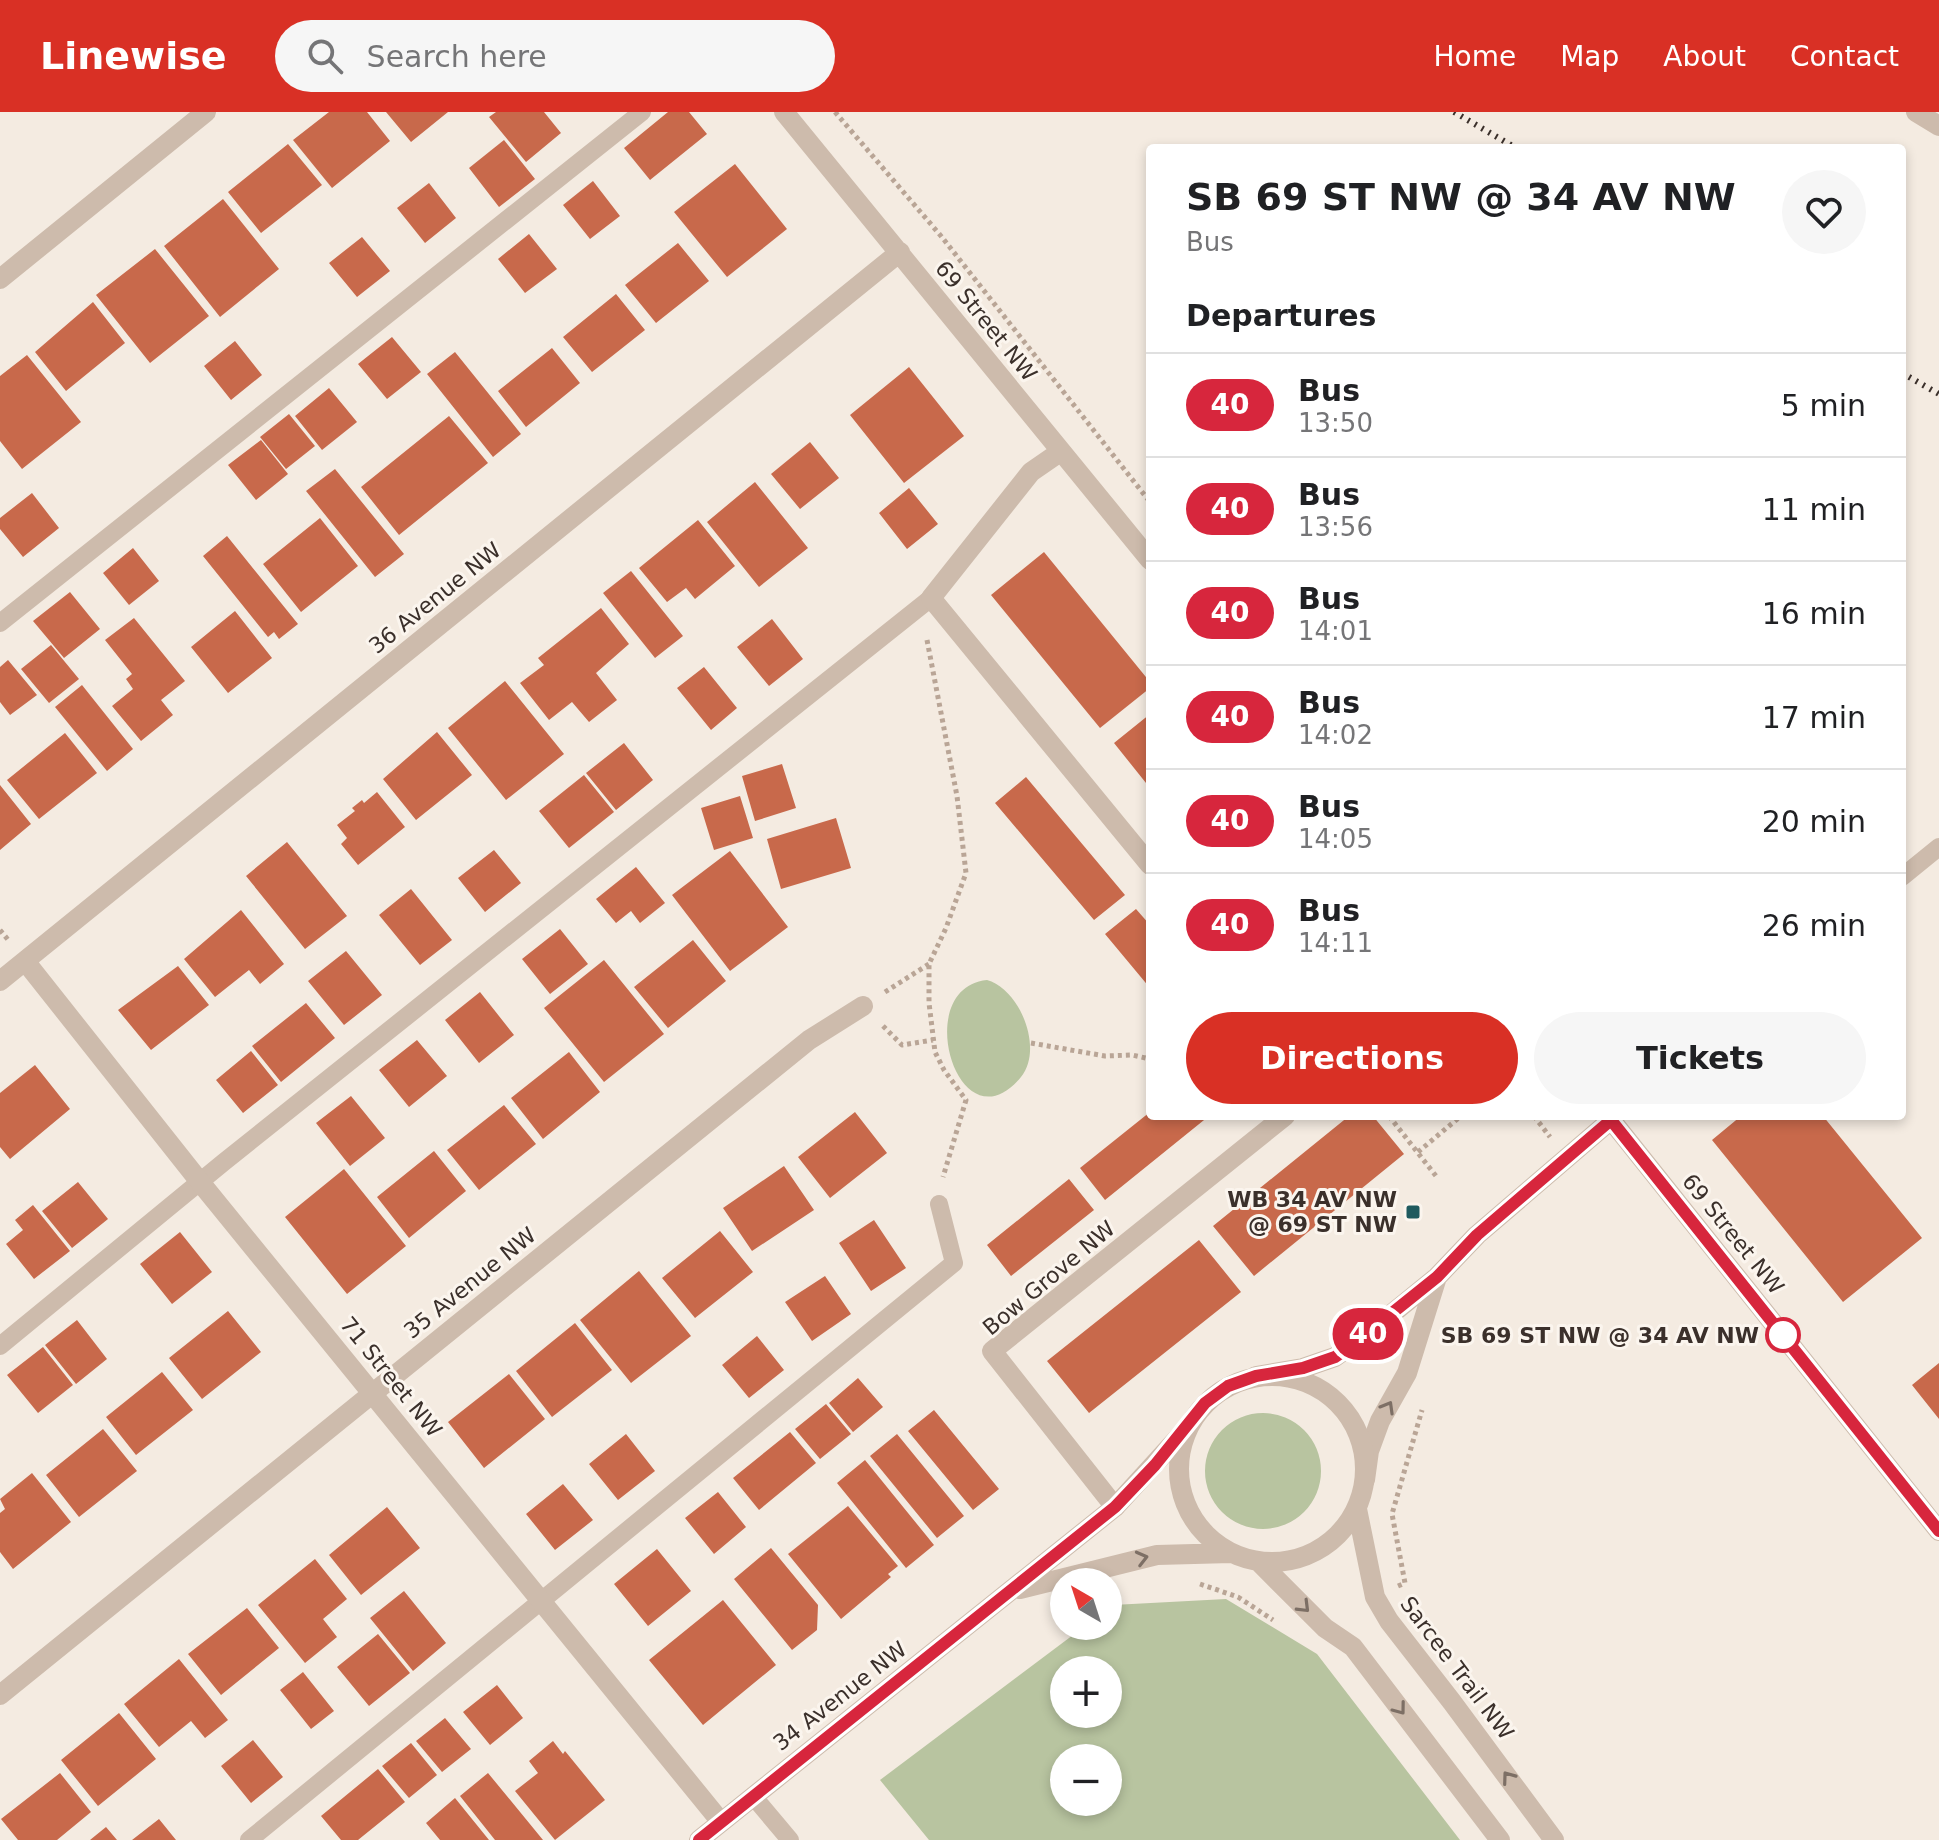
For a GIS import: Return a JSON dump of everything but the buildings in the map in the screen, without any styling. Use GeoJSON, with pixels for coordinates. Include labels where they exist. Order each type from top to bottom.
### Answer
{"type":"FeatureCollection","features":[{"type":"Feature","properties":{"kind":"street"},"geometry":{"type":"LineString","coordinates":[[0,279],[206,112]]}},
{"type":"Feature","properties":{"kind":"street","name":"69 Street NW"},"geometry":{"type":"LineString","coordinates":[[784,112],[1146,555]]}},
{"type":"Feature","properties":{"kind":"street"},"geometry":{"type":"LineString","coordinates":[[1916,112],[1939,126]]}},
{"type":"Feature","properties":{"kind":"street","name":"36 Avenue NW"},"geometry":{"type":"LineString","coordinates":[[0,981],[900,252]]}},
{"type":"Feature","properties":{"kind":"street"},"geometry":{"type":"LineString","coordinates":[[1060,452],[1031,472],[924,603],[1146,860]]}},
{"type":"Feature","properties":{"kind":"street","name":"71 Street NW"},"geometry":{"type":"LineString","coordinates":[[25,961],[200,1182],[721,1822]]}},
{"type":"Feature","properties":{"kind":"street","name":"35 Avenue NW"},"geometry":{"type":"LineString","coordinates":[[0,1695],[809,1040],[863,1006]]}},
{"type":"Feature","properties":{"kind":"street","name":"Bow Grove NW"},"geometry":{"type":"LineString","coordinates":[[1115,1507],[992,1351],[1280,1120]]}},
{"type":"Feature","properties":{"kind":"street"},"geometry":{"type":"LineString","coordinates":[[1437,1277],[1407,1373],[1380,1421],[1369,1451],[1357,1509],[1340,1533],[1316,1551],[1289,1561],[1259,1562],[1231,1553],[1206,1537],[1189,1513],[1179,1485],[1179,1455],[1188,1427],[1205,1403],[1228,1386],[1256,1376],[1303,1368],[1335,1357],[1437,1277],[1477,1235],[1608,1120]]}},
{"type":"Feature","properties":{"kind":"street","name":"69 Street NW"},"geometry":{"type":"LineString","coordinates":[[1612,1120],[1939,1531]]}},
{"type":"Feature","properties":{"kind":"street"},"geometry":{"type":"LineString","coordinates":[[1256,1376],[1285,1375],[1313,1384],[1337,1400],[1355,1424],[1365,1451],[1365,1480]]}},
{"type":"Feature","properties":{"kind":"street","name":"34 Avenue NW"},"geometry":{"type":"LineString","coordinates":[[699,1840],[1115,1507],[1188,1427]]}},
{"type":"Feature","properties":{"kind":"street","name":"Sarcee Trail NW"},"geometry":{"type":"LineString","coordinates":[[1357,1509],[1375,1597],[1389,1621],[1554,1840]]}},
{"type":"Feature","properties":{"kind":"street","name":"34 Avenue NW"},"geometry":{"type":"LineString","coordinates":[[1012,1591],[1157,1555],[1231,1553]]}},
{"type":"Feature","properties":{"kind":"street"},"geometry":{"type":"LineString","coordinates":[[1259,1562],[1325,1628],[1353,1647],[1500,1840]]}},
{"type":"Feature","properties":{"kind":"lane"},"geometry":{"type":"LineString","coordinates":[[0,623],[642,112]]}},
{"type":"Feature","properties":{"kind":"lane"},"geometry":{"type":"LineString","coordinates":[[0,1346],[200,1182],[924,603]]}},
{"type":"Feature","properties":{"kind":"lane"},"geometry":{"type":"LineString","coordinates":[[1906,874],[1939,847]]}},
{"type":"Feature","properties":{"kind":"lane"},"geometry":{"type":"LineString","coordinates":[[249,1840],[954,1263],[939,1204]]}},
{"type":"Feature","properties":{"kind":"lane"},"geometry":{"type":"LineString","coordinates":[[753,1796],[790,1840]]}},
{"type":"Feature","properties":{"kind":"path"},"geometry":{"type":"LineString","coordinates":[[835,112],[941,236],[1146,497]]}},
{"type":"Feature","properties":{"kind":"path"},"geometry":{"type":"LineString","coordinates":[[924,603],[957,796],[966,873],[929,964],[929,1003],[935,1052],[966,1100],[944,1168],[939,1204]]}},
{"type":"Feature","properties":{"kind":"path"},"geometry":{"type":"LineString","coordinates":[[929,964],[863,1006],[902,1045],[933,1040]]}},
{"type":"Feature","properties":{"kind":"path"},"geometry":{"type":"LineString","coordinates":[[1031,1043],[1105,1056],[1146,1058]]}},
{"type":"Feature","properties":{"kind":"path"},"geometry":{"type":"LineString","coordinates":[[1392,1120],[1436,1176]]}},
{"type":"Feature","properties":{"kind":"path"},"geometry":{"type":"LineString","coordinates":[[1418,1152],[1456,1120]]}},
{"type":"Feature","properties":{"kind":"path"},"geometry":{"type":"LineString","coordinates":[[1392,1514],[1422,1408]]}},
{"type":"Feature","properties":{"kind":"path"},"geometry":{"type":"LineString","coordinates":[[1188,1580],[1238,1597],[1285,1628]]}},
{"type":"Feature","properties":{"kind":"green space"},"geometry":{"type":"Polygon","coordinates":[[[987,980],[999,986],[1018,1007],[1029,1036],[1030,1051],[1021,1077],[999,1095],[979,1095],[962,1081],[952,1060],[947,1034],[951,1009],[964,990],[987,980]]]}},
{"type":"Feature","properties":{"kind":"green space"},"geometry":{"type":"Polygon","coordinates":[[[1263,1413],[1285,1418],[1304,1430],[1316,1449],[1321,1471],[1316,1493],[1304,1512],[1285,1524],[1263,1529],[1241,1524],[1222,1512],[1210,1493],[1205,1471],[1210,1449],[1222,1430],[1241,1418],[1263,1413]]]}},
{"type":"Feature","properties":{"kind":"green space"},"geometry":{"type":"Polygon","coordinates":[[[1226,1599],[1317,1654],[1460,1840],[929,1840],[880,1780],[1066,1640],[1122,1640],[1122,1605],[1226,1599]]]}},
{"type":"Feature","properties":{"kind":"railway"},"geometry":{"type":"LineString","coordinates":[[1454,112],[1509,144]]}},
{"type":"Feature","properties":{"kind":"railway"},"geometry":{"type":"LineString","coordinates":[[1906,375],[1939,394]]}},
{"type":"Feature","properties":{"kind":"bus line","name":"40"},"geometry":{"type":"LineString","coordinates":[[699,1840],[1115,1507],[1188,1427],[1205,1403],[1228,1386],[1256,1376],[1303,1368],[1335,1357],[1351,1346],[1437,1277],[1477,1235],[1611,1120],[1939,1531]]}},
{"type":"Feature","properties":{"kind":"place","name":"WB 34 AV NW @ 69 ST NW"},"geometry":{"type":"Point","coordinates":[1413,1212]}},
{"type":"Feature","properties":{"kind":"place","name":"SB 69 ST NW @ 34 AV NW"},"geometry":{"type":"Point","coordinates":[1783,1335]}}]}
